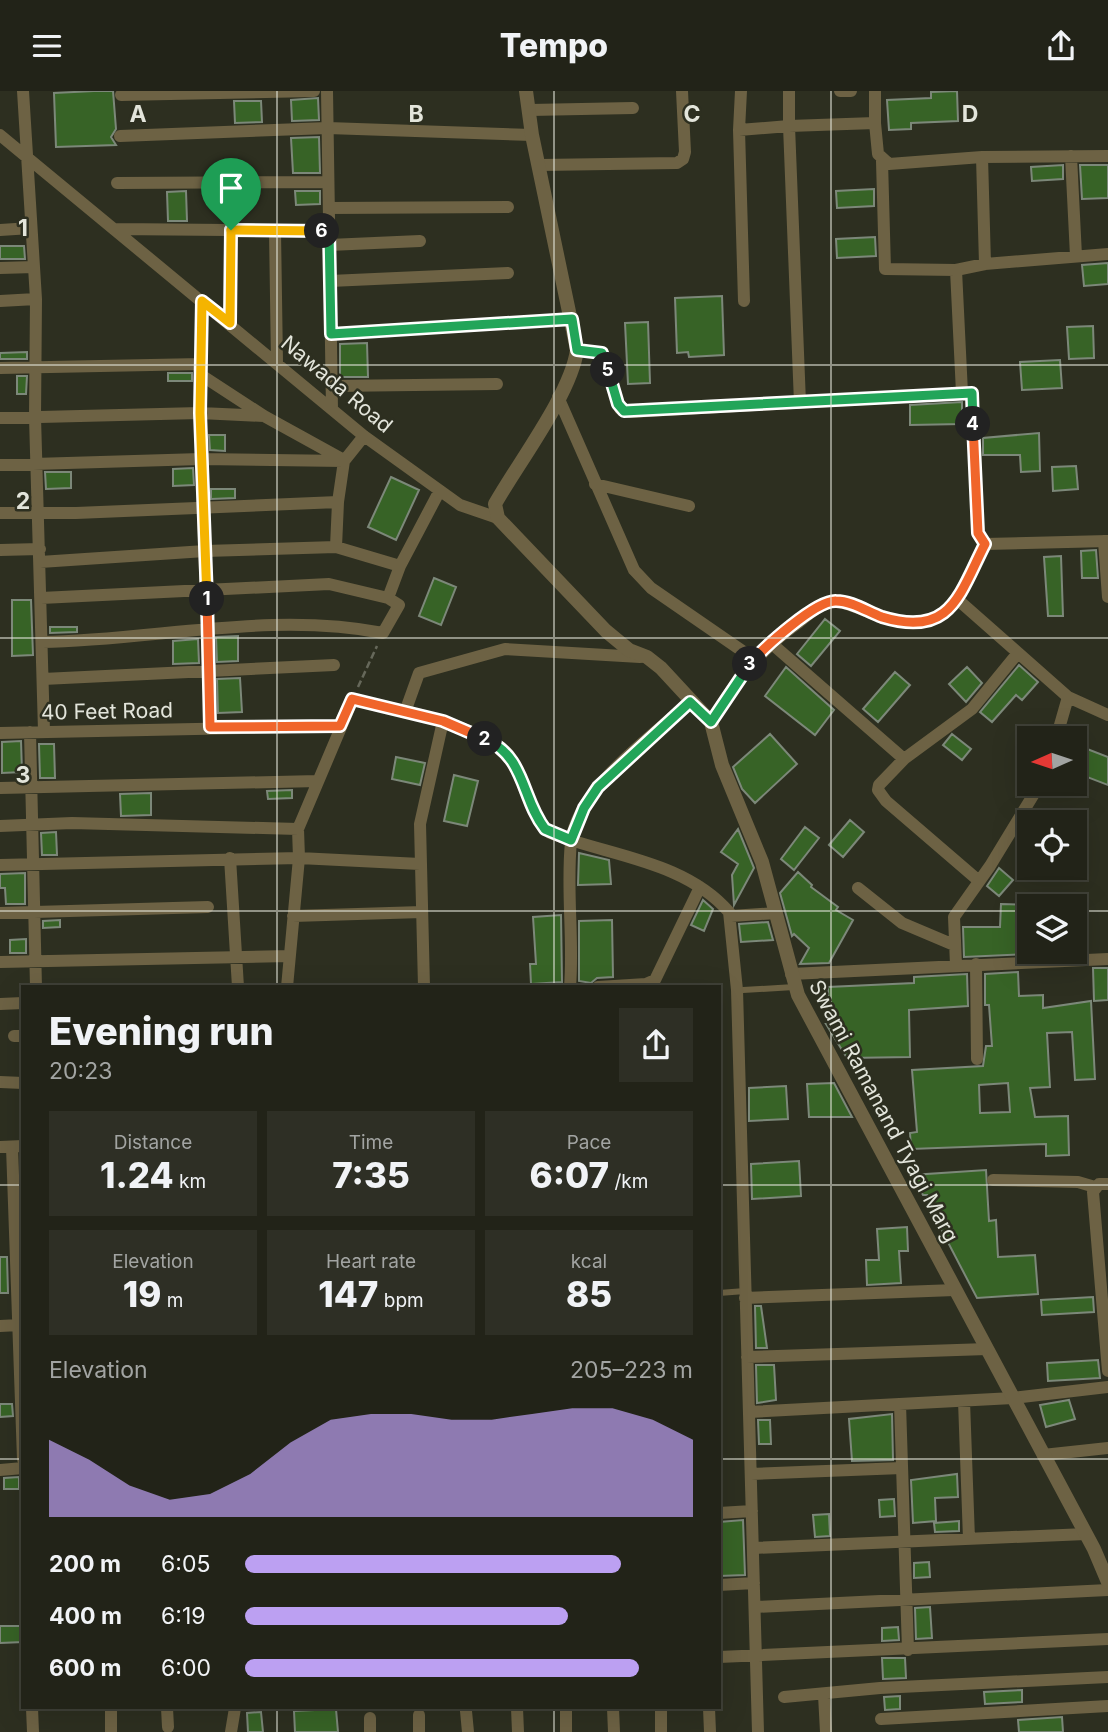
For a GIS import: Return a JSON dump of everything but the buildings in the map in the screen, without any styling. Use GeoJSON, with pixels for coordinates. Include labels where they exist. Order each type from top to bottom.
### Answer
{"type":"FeatureCollection","features":[{"type":"Feature","properties":{"kind":"street"},"geometry":{"type":"LineString","coordinates":[[23,91],[36,299],[35,417],[44,731]]}},
{"type":"Feature","properties":{"kind":"street"},"geometry":{"type":"LineString","coordinates":[[121,95],[314,91]]}},
{"type":"Feature","properties":{"kind":"street"},"geometry":{"type":"LineString","coordinates":[[327,91],[332,409]]}},
{"type":"Feature","properties":{"kind":"street"},"geometry":{"type":"LineString","coordinates":[[498,518],[495,504],[558,397],[575,363],[577,350],[532,135],[526,91]]}},
{"type":"Feature","properties":{"kind":"street"},"geometry":{"type":"LineString","coordinates":[[540,165],[677,163],[683,159],[685,152],[682,91]]}},
{"type":"Feature","properties":{"kind":"street"},"geometry":{"type":"LineString","coordinates":[[741,91],[744,300]]}},
{"type":"Feature","properties":{"kind":"street"},"geometry":{"type":"LineString","coordinates":[[789,91],[800,403]]}},
{"type":"Feature","properties":{"kind":"street"},"geometry":{"type":"LineString","coordinates":[[840,91],[851,91]]}},
{"type":"Feature","properties":{"kind":"street"},"geometry":{"type":"LineString","coordinates":[[875,91],[878,154],[882,161],[885,269],[956,269],[985,264],[1108,254]]}},
{"type":"Feature","properties":{"kind":"street"},"geometry":{"type":"LineString","coordinates":[[530,110],[633,108]]}},
{"type":"Feature","properties":{"kind":"street"},"geometry":{"type":"LineString","coordinates":[[740,130],[875,123]]}},
{"type":"Feature","properties":{"kind":"street"},"geometry":{"type":"LineString","coordinates":[[120,136],[328,128],[532,135]]}},
{"type":"Feature","properties":{"kind":"street","name":"Nawada Road"},"geometry":{"type":"LineString","coordinates":[[0,135],[364,436],[460,505],[498,518],[612,636],[629,650],[647,657]]}},
{"type":"Feature","properties":{"kind":"street"},"geometry":{"type":"LineString","coordinates":[[1071,156],[1076,256]]}},
{"type":"Feature","properties":{"kind":"street"},"geometry":{"type":"LineString","coordinates":[[882,161],[889,164],[982,157],[1108,156]]}},
{"type":"Feature","properties":{"kind":"street"},"geometry":{"type":"LineString","coordinates":[[982,157],[985,264]]}},
{"type":"Feature","properties":{"kind":"street"},"geometry":{"type":"LineString","coordinates":[[117,183],[328,182]]}},
{"type":"Feature","properties":{"kind":"street"},"geometry":{"type":"LineString","coordinates":[[329,208],[508,207]]}},
{"type":"Feature","properties":{"kind":"street"},"geometry":{"type":"LineString","coordinates":[[0,230],[31,228]]}},
{"type":"Feature","properties":{"kind":"street"},"geometry":{"type":"LineString","coordinates":[[114,229],[275,231],[329,238],[419,241]]}},
{"type":"Feature","properties":{"kind":"street"},"geometry":{"type":"LineString","coordinates":[[230,323],[231,230]]}},
{"type":"Feature","properties":{"kind":"street"},"geometry":{"type":"LineString","coordinates":[[275,231],[277,362]]}},
{"type":"Feature","properties":{"kind":"street"},"geometry":{"type":"LineString","coordinates":[[0,268],[34,267]]}},
{"type":"Feature","properties":{"kind":"street"},"geometry":{"type":"LineString","coordinates":[[956,269],[962,393]]}},
{"type":"Feature","properties":{"kind":"street"},"geometry":{"type":"LineString","coordinates":[[330,281],[508,273]]}},
{"type":"Feature","properties":{"kind":"street"},"geometry":{"type":"LineString","coordinates":[[0,301],[36,299]]}},
{"type":"Feature","properties":{"kind":"street"},"geometry":{"type":"LineString","coordinates":[[202,301],[200,413],[210,727]]}},
{"type":"Feature","properties":{"kind":"street"},"geometry":{"type":"LineString","coordinates":[[331,334],[572,319]]}},
{"type":"Feature","properties":{"kind":"street"},"geometry":{"type":"LineString","coordinates":[[577,350],[602,353],[618,404],[624,411],[972,393],[978,533],[985,544]]}},
{"type":"Feature","properties":{"kind":"street"},"geometry":{"type":"LineString","coordinates":[[0,368],[201,369],[264,416],[344,461]]}},
{"type":"Feature","properties":{"kind":"street"},"geometry":{"type":"LineString","coordinates":[[332,386],[497,384]]}},
{"type":"Feature","properties":{"kind":"street"},"geometry":{"type":"LineString","coordinates":[[558,397],[629,562],[642,580],[754,659]]}},
{"type":"Feature","properties":{"kind":"street"},"geometry":{"type":"LineString","coordinates":[[0,418],[200,413],[264,416]]}},
{"type":"Feature","properties":{"kind":"street"},"geometry":{"type":"LineString","coordinates":[[336,547],[338,502],[344,461],[364,436]]}},
{"type":"Feature","properties":{"kind":"street"},"geometry":{"type":"LineString","coordinates":[[0,465],[201,459],[344,461]]}},
{"type":"Feature","properties":{"kind":"street"},"geometry":{"type":"LineString","coordinates":[[595,484],[689,506]]}},
{"type":"Feature","properties":{"kind":"street"},"geometry":{"type":"LineString","coordinates":[[388,597],[400,566],[439,492]]}},
{"type":"Feature","properties":{"kind":"street"},"geometry":{"type":"LineString","coordinates":[[0,513],[338,502]]}},
{"type":"Feature","properties":{"kind":"street"},"geometry":{"type":"LineString","coordinates":[[985,544],[1106,541],[1108,597]]}},
{"type":"Feature","properties":{"kind":"street"},"geometry":{"type":"LineString","coordinates":[[405,712],[418,673],[505,649],[647,657],[661,668],[711,722],[754,659],[771,643],[830,602],[845,603],[883,617],[921,623],[936,619],[957,599],[985,544]]}},
{"type":"Feature","properties":{"kind":"street"},"geometry":{"type":"LineString","coordinates":[[0,550],[40,555],[336,547],[400,566]]}},
{"type":"Feature","properties":{"kind":"street"},"geometry":{"type":"LineString","coordinates":[[41,598],[329,584],[388,597],[399,605],[383,633],[337,624],[208,628],[105,639],[42,642]]}},
{"type":"Feature","properties":{"kind":"street"},"geometry":{"type":"LineString","coordinates":[[957,599],[1068,697],[1108,715]]}},
{"type":"Feature","properties":{"kind":"street"},"geometry":{"type":"LineString","coordinates":[[771,643],[904,758]]}},
{"type":"Feature","properties":{"kind":"street"},"geometry":{"type":"LineString","coordinates":[[979,881],[881,797],[879,785],[904,758],[972,709],[1017,654]]}},
{"type":"Feature","properties":{"kind":"street"},"geometry":{"type":"LineString","coordinates":[[43,679],[334,665]]}},
{"type":"Feature","properties":{"kind":"street"},"geometry":{"type":"LineString","coordinates":[[1060,726],[1068,697]]}},
{"type":"Feature","properties":{"kind":"street"},"geometry":{"type":"LineString","coordinates":[[287,985],[299,857],[298,829],[352,699],[443,721],[503,748],[512,758],[541,823],[550,833],[641,859],[699,887],[728,909],[731,916],[737,990],[758,1732]]}},
{"type":"Feature","properties":{"kind":"street"},"geometry":{"type":"LineString","coordinates":[[573,985],[571,840],[584,808],[598,787],[690,702]]}},
{"type":"Feature","properties":{"kind":"street"},"geometry":{"type":"LineString","coordinates":[[424,985],[420,864],[422,805],[443,721]]}},
{"type":"Feature","properties":{"kind":"street","name":"Swami Ramanand Tyagi Marg"},"geometry":{"type":"LineString","coordinates":[[711,722],[722,765],[762,862],[792,980],[1086,1534],[1108,1582]]}},
{"type":"Feature","properties":{"kind":"street","name":"40 Feet Road"},"geometry":{"type":"LineString","coordinates":[[0,733],[340,726]]}},
{"type":"Feature","properties":{"kind":"street"},"geometry":{"type":"LineString","coordinates":[[30,732],[36,985]]}},
{"type":"Feature","properties":{"kind":"street"},"geometry":{"type":"LineString","coordinates":[[0,788],[318,781]]}},
{"type":"Feature","properties":{"kind":"street"},"geometry":{"type":"LineString","coordinates":[[956,965],[954,917],[1032,796]]}},
{"type":"Feature","properties":{"kind":"street"},"geometry":{"type":"LineString","coordinates":[[0,826],[298,829]]}},
{"type":"Feature","properties":{"kind":"street"},"geometry":{"type":"LineString","coordinates":[[0,865],[299,857],[420,864]]}},
{"type":"Feature","properties":{"kind":"street"},"geometry":{"type":"LineString","coordinates":[[230,858],[238,985]]}},
{"type":"Feature","properties":{"kind":"street"},"geometry":{"type":"LineString","coordinates":[[635,985],[655,980],[699,887]]}},
{"type":"Feature","properties":{"kind":"street"},"geometry":{"type":"LineString","coordinates":[[858,888],[902,923],[954,945]]}},
{"type":"Feature","properties":{"kind":"street"},"geometry":{"type":"LineString","coordinates":[[0,913],[208,907]]}},
{"type":"Feature","properties":{"kind":"street"},"geometry":{"type":"LineString","coordinates":[[293,916],[422,912]]}},
{"type":"Feature","properties":{"kind":"street"},"geometry":{"type":"LineString","coordinates":[[731,916],[776,913]]}},
{"type":"Feature","properties":{"kind":"street"},"geometry":{"type":"LineString","coordinates":[[0,962],[289,956]]}},
{"type":"Feature","properties":{"kind":"street"},"geometry":{"type":"LineString","coordinates":[[792,980],[956,965],[1108,959]]}},
{"type":"Feature","properties":{"kind":"street"},"geometry":{"type":"LineString","coordinates":[[975,964],[977,1059]]}},
{"type":"Feature","properties":{"kind":"street"},"geometry":{"type":"LineString","coordinates":[[0,1004],[21,1003]]}},
{"type":"Feature","properties":{"kind":"street"},"geometry":{"type":"LineString","coordinates":[[0,1082],[21,1083]]}},
{"type":"Feature","properties":{"kind":"street"},"geometry":{"type":"LineString","coordinates":[[12,1147],[19,1203],[21,1392]]}},
{"type":"Feature","properties":{"kind":"street"},"geometry":{"type":"LineString","coordinates":[[993,1179],[1102,1185],[1108,1371]]}},
{"type":"Feature","properties":{"kind":"street"},"geometry":{"type":"LineString","coordinates":[[745,1294],[955,1290]]}},
{"type":"Feature","properties":{"kind":"street"},"geometry":{"type":"LineString","coordinates":[[0,1326],[19,1325]]}},
{"type":"Feature","properties":{"kind":"street"},"geometry":{"type":"LineString","coordinates":[[747,1357],[987,1349]]}},
{"type":"Feature","properties":{"kind":"street"},"geometry":{"type":"LineString","coordinates":[[749,1412],[1013,1398],[1108,1387]]}},
{"type":"Feature","properties":{"kind":"street"},"geometry":{"type":"LineString","coordinates":[[964,1401],[969,1539]]}},
{"type":"Feature","properties":{"kind":"street"},"geometry":{"type":"LineString","coordinates":[[900,1404],[908,1650]]}},
{"type":"Feature","properties":{"kind":"street"},"geometry":{"type":"LineString","coordinates":[[1043,1455],[1108,1448]]}},
{"type":"Feature","properties":{"kind":"street"},"geometry":{"type":"LineString","coordinates":[[0,1470],[21,1468]]}},
{"type":"Feature","properties":{"kind":"street"},"geometry":{"type":"LineString","coordinates":[[751,1474],[902,1468]]}},
{"type":"Feature","properties":{"kind":"street"},"geometry":{"type":"LineString","coordinates":[[721,1513],[752,1511]]}},
{"type":"Feature","properties":{"kind":"street"},"geometry":{"type":"LineString","coordinates":[[753,1548],[1086,1534]]}},
{"type":"Feature","properties":{"kind":"street"},"geometry":{"type":"LineString","coordinates":[[721,1585],[754,1583]]}},
{"type":"Feature","properties":{"kind":"street"},"geometry":{"type":"LineString","coordinates":[[755,1607],[1108,1590]]}},
{"type":"Feature","properties":{"kind":"street"},"geometry":{"type":"LineString","coordinates":[[721,1657],[1108,1639]]}},
{"type":"Feature","properties":{"kind":"street"},"geometry":{"type":"LineString","coordinates":[[784,1697],[880,1688],[1108,1677]]}},
{"type":"Feature","properties":{"kind":"street"},"geometry":{"type":"LineString","coordinates":[[824,1695],[825,1732]]}},
{"type":"Feature","properties":{"kind":"street"},"geometry":{"type":"LineString","coordinates":[[881,1719],[1108,1706]]}},
{"type":"Feature","properties":{"kind":"street"},"geometry":{"type":"LineString","coordinates":[[32,1709],[33,1732]]}},
{"type":"Feature","properties":{"kind":"street"},"geometry":{"type":"LineString","coordinates":[[111,1709],[111,1732]]}},
{"type":"Feature","properties":{"kind":"street"},"geometry":{"type":"LineString","coordinates":[[167,1709],[168,1727]]}},
{"type":"Feature","properties":{"kind":"street"},"geometry":{"type":"LineString","coordinates":[[231,1732],[234,1709]]}},
{"type":"Feature","properties":{"kind":"street"},"geometry":{"type":"LineString","coordinates":[[517,1709],[518,1732]]}},
{"type":"Feature","properties":{"kind":"street"},"geometry":{"type":"LineString","coordinates":[[566,1709],[566,1732]]}},
{"type":"Feature","properties":{"kind":"street"},"geometry":{"type":"LineString","coordinates":[[613,1709],[614,1732]]}},
{"type":"Feature","properties":{"kind":"street"},"geometry":{"type":"LineString","coordinates":[[661,1709],[661,1732]]}},
{"type":"Feature","properties":{"kind":"street"},"geometry":{"type":"LineString","coordinates":[[709,1709],[710,1732]]}},
{"type":"Feature","properties":{"kind":"street"},"geometry":{"type":"LineString","coordinates":[[466,1711],[468,1732]]}},
{"type":"Feature","properties":{"kind":"street"},"geometry":{"type":"LineString","coordinates":[[419,1716],[419,1732]]}},
{"type":"Feature","properties":{"kind":"street"},"geometry":{"type":"LineString","coordinates":[[369,1718],[370,1732]]}},
{"type":"Feature","properties":{"kind":"lane"},"geometry":{"type":"LineString","coordinates":[[743,990],[792,980]]}},
{"type":"Feature","properties":{"kind":"lane"},"geometry":{"type":"LineString","coordinates":[[721,1293],[745,1294]]}},
{"type":"Feature","properties":{"kind":"path"},"geometry":{"type":"LineString","coordinates":[[352,699],[383,633]]}},
{"type":"Feature","properties":{"kind":"route"},"geometry":{"type":"LineString","coordinates":[[231,230],[329,231],[331,334],[572,319],[577,350],[602,353],[618,404],[624,411],[972,393],[978,533],[985,544],[957,599],[936,619],[927,623],[883,617],[836,601],[818,608],[771,643],[744,670],[711,722],[690,702],[632,755],[589,798],[571,840],[545,829],[512,758],[503,748],[443,721],[352,699],[340,726],[210,727],[200,413],[202,301],[230,323],[231,230]]}}]}
